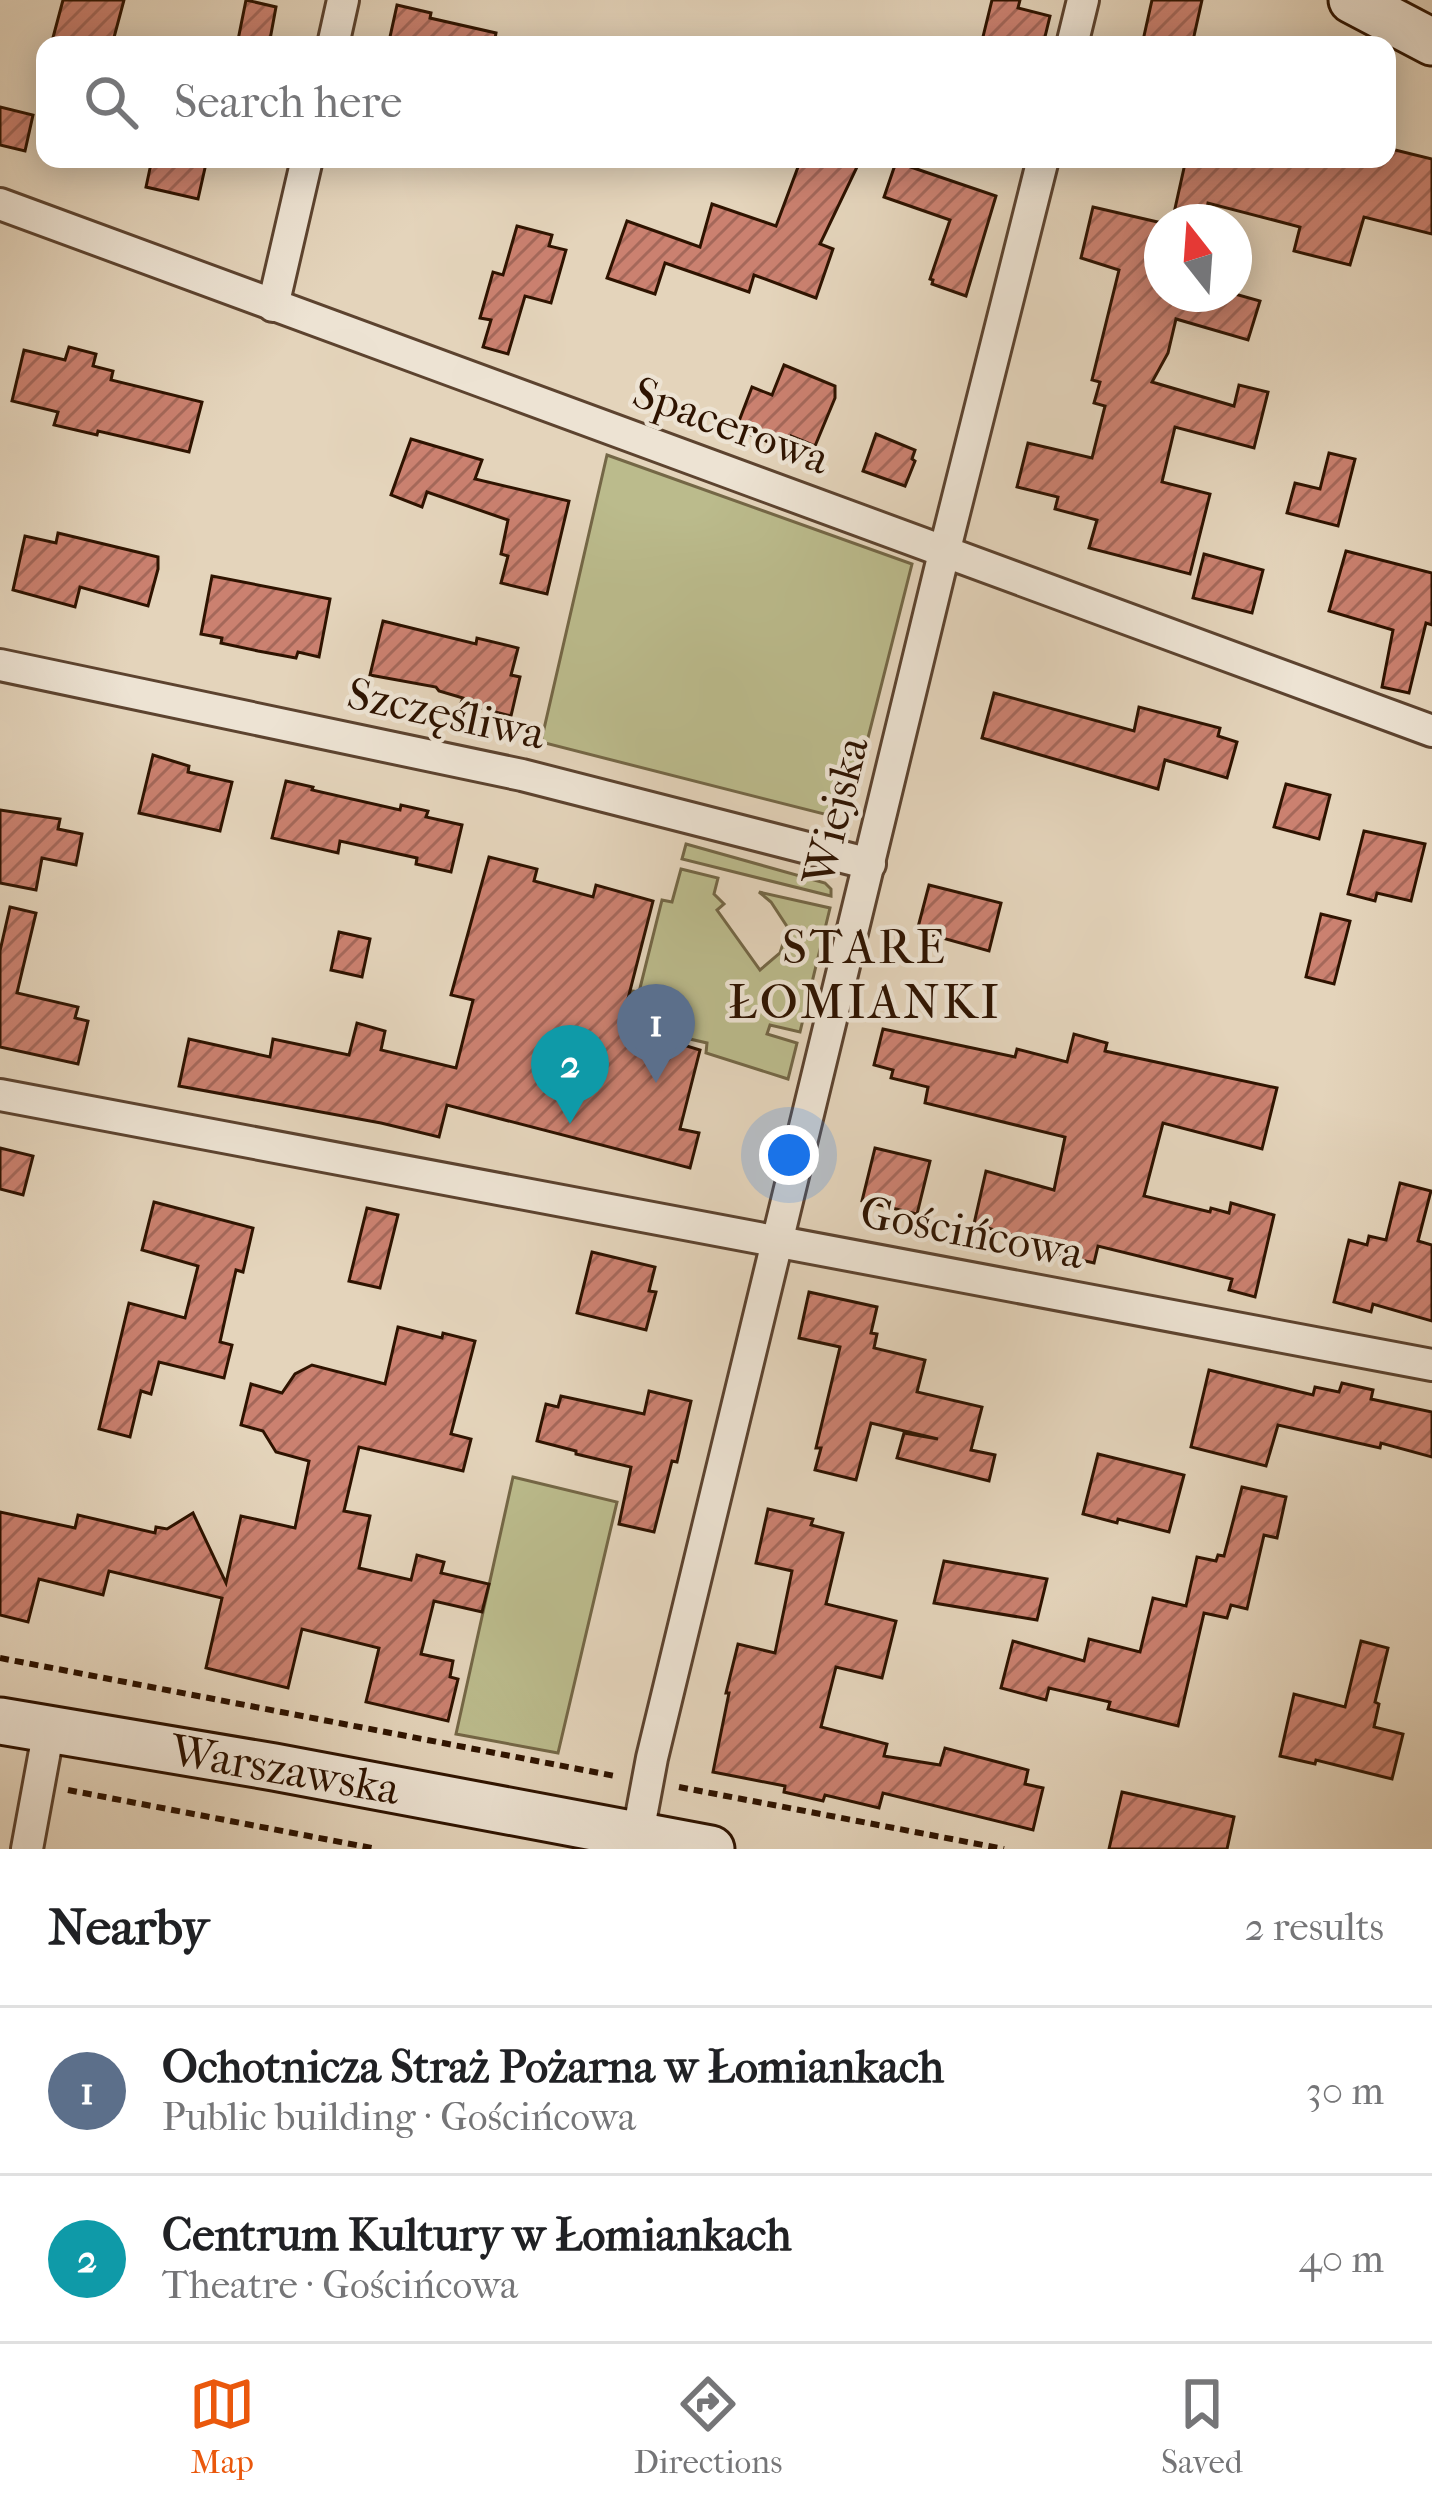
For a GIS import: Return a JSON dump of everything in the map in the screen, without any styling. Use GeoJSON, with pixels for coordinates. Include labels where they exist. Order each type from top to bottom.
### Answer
{"type":"FeatureCollection","features":[{"type":"Feature","properties":{"kind":"street"},"geometry":{"type":"LineString","coordinates":[[335,36],[343,0]]}},
{"type":"Feature","properties":{"kind":"street"},"geometry":{"type":"LineString","coordinates":[[1074,36],[1083,0]]}},
{"type":"Feature","properties":{"kind":"street"},"geometry":{"type":"LineString","coordinates":[[1352,0],[1432,42]]}},
{"type":"Feature","properties":{"kind":"street"},"geometry":{"type":"LineString","coordinates":[[273,306],[305,168]]}},
{"type":"Feature","properties":{"kind":"street","name":"Wiejska"},"geometry":{"type":"LineString","coordinates":[[636,1842],[652,1758],[1041,168]]}},
{"type":"Feature","properties":{"kind":"street","name":"Spacerowa"},"geometry":{"type":"LineString","coordinates":[[0,204],[1432,731]]}},
{"type":"Feature","properties":{"kind":"street","name":"Szczęśliwa"},"geometry":{"type":"LineString","coordinates":[[0,664],[522,776],[870,864]]}},
{"type":"Feature","properties":{"kind":"street","name":"Gościńcowa"},"geometry":{"type":"LineString","coordinates":[[0,1095],[1432,1365]]}},
{"type":"Feature","properties":{"kind":"street","name":"Warszawska"},"geometry":{"type":"LineString","coordinates":[[0,1721],[636,1842],[711,1849]]}},
{"type":"Feature","properties":{"kind":"street"},"geometry":{"type":"LineString","coordinates":[[27,1849],[50,1729]]}},
{"type":"Feature","properties":{"kind":"path"},"geometry":{"type":"LineString","coordinates":[[0,1658],[622,1777]]}},
{"type":"Feature","properties":{"kind":"path"},"geometry":{"type":"LineString","coordinates":[[669,1785],[1004,1849]]}},
{"type":"Feature","properties":{"kind":"path"},"geometry":{"type":"LineString","coordinates":[[59,1788],[377,1849]]}},
{"type":"Feature","properties":{"kind":"green space"},"geometry":{"type":"Polygon","coordinates":[[[607,455],[912,564],[852,801],[824,814],[541,742],[607,455]]]}},
{"type":"Feature","properties":{"kind":"green space"},"geometry":{"type":"Polygon","coordinates":[[[686,844],[825,883],[831,896],[682,859],[686,844]]]}},
{"type":"Feature","properties":{"kind":"green space"},"geometry":{"type":"Polygon","coordinates":[[[681,869],[718,878],[714,894],[724,904],[717,910],[760,970],[780,953],[788,928],[759,892],[830,908],[800,1032],[770,1025],[767,1034],[797,1043],[788,1079],[706,1053],[707,1043],[625,1024],[632,991],[639,992],[662,900],[672,902],[681,869]]]}},
{"type":"Feature","properties":{"kind":"green space"},"geometry":{"type":"Polygon","coordinates":[[[513,1477],[617,1502],[558,1753],[456,1734],[513,1477]]]}},
{"type":"Feature","properties":{"kind":"building"},"geometry":{"type":"Polygon","coordinates":[[[63,0],[124,0],[114,36],[53,36],[63,0]]]}},
{"type":"Feature","properties":{"kind":"building"},"geometry":{"type":"Polygon","coordinates":[[[246,0],[276,7],[271,36],[239,36],[246,0]]]}},
{"type":"Feature","properties":{"kind":"building"},"geometry":{"type":"Polygon","coordinates":[[[992,0],[1020,0],[1018,8],[1050,16],[1045,36],[983,36],[992,0]]]}},
{"type":"Feature","properties":{"kind":"building"},"geometry":{"type":"Polygon","coordinates":[[[1152,0],[1202,0],[1194,36],[1144,36],[1152,0]]]}},
{"type":"Feature","properties":{"kind":"building"},"geometry":{"type":"Polygon","coordinates":[[[397,5],[496,33],[496,36],[390,36],[397,5]]]}},
{"type":"Feature","properties":{"kind":"building"},"geometry":{"type":"Polygon","coordinates":[[[0,107],[33,115],[25,151],[0,145],[0,107]]]}},
{"type":"Feature","properties":{"kind":"building"},"geometry":{"type":"Polygon","coordinates":[[[1396,150],[1432,159],[1432,234],[1364,217],[1350,265],[1294,251],[1300,227],[1252,214],[1252,204],[1176,204],[1184,168],[1396,168],[1396,150]]]}},
{"type":"Feature","properties":{"kind":"building"},"geometry":{"type":"Polygon","coordinates":[[[150,168],[205,168],[198,199],[146,187],[150,168]]]}},
{"type":"Feature","properties":{"kind":"building"},"geometry":{"type":"Polygon","coordinates":[[[798,168],[857,168],[820,244],[833,249],[816,298],[754,275],[749,292],[665,263],[655,294],[607,278],[627,221],[700,247],[712,204],[776,226],[798,168]]]}},
{"type":"Feature","properties":{"kind":"building"},"geometry":{"type":"Polygon","coordinates":[[[894,168],[914,168],[996,196],[966,296],[932,284],[930,279],[950,220],[884,197],[894,168]]]}},
{"type":"Feature","properties":{"kind":"building"},"geometry":{"type":"Polygon","coordinates":[[[1093,207],[1144,219],[1144,312],[1252,312],[1252,299],[1260,301],[1248,340],[1176,319],[1168,353],[1152,382],[1234,406],[1239,385],[1268,392],[1254,448],[1175,427],[1162,482],[1210,494],[1190,574],[1089,548],[1097,520],[1055,509],[1058,497],[1017,487],[1028,443],[1092,458],[1105,406],[1094,403],[1100,382],[1092,380],[1119,270],[1081,258],[1093,207]]]}},
{"type":"Feature","properties":{"kind":"building"},"geometry":{"type":"Polygon","coordinates":[[[517,226],[552,235],[549,246],[566,250],[551,303],[525,296],[508,354],[483,347],[491,320],[480,318],[493,272],[503,275],[517,226]]]}},
{"type":"Feature","properties":{"kind":"building"},"geometry":{"type":"Polygon","coordinates":[[[69,347],[96,354],[93,366],[113,371],[111,380],[202,402],[189,452],[54,425],[58,412],[12,401],[24,350],[65,360],[69,347]]]}},
{"type":"Feature","properties":{"kind":"building"},"geometry":{"type":"Polygon","coordinates":[[[784,365],[835,386],[835,398],[815,446],[791,436],[786,449],[736,429],[752,387],[772,395],[784,365]]]}},
{"type":"Feature","properties":{"kind":"building"},"geometry":{"type":"Polygon","coordinates":[[[876,434],[915,450],[905,486],[863,471],[876,434]]]}},
{"type":"Feature","properties":{"kind":"building"},"geometry":{"type":"Polygon","coordinates":[[[411,439],[482,460],[475,479],[569,501],[547,594],[501,583],[508,556],[501,554],[508,520],[427,492],[422,507],[391,495],[411,439]]]}},
{"type":"Feature","properties":{"kind":"building"},"geometry":{"type":"Polygon","coordinates":[[[1329,453],[1355,459],[1338,526],[1287,513],[1295,483],[1320,489],[1329,453]]]}},
{"type":"Feature","properties":{"kind":"building"},"geometry":{"type":"Polygon","coordinates":[[[58,533],[158,557],[148,606],[80,587],[75,607],[13,590],[25,536],[56,543],[58,533]]]}},
{"type":"Feature","properties":{"kind":"building"},"geometry":{"type":"Polygon","coordinates":[[[1346,551],[1432,573],[1432,625],[1426,623],[1409,693],[1382,687],[1393,630],[1329,611],[1346,551]]]}},
{"type":"Feature","properties":{"kind":"building"},"geometry":{"type":"Polygon","coordinates":[[[1204,554],[1263,570],[1252,613],[1193,598],[1204,554]]]}},
{"type":"Feature","properties":{"kind":"building"},"geometry":{"type":"Polygon","coordinates":[[[212,576],[330,599],[319,657],[258,651],[201,634],[212,576]]]}},
{"type":"Feature","properties":{"kind":"building"},"geometry":{"type":"Polygon","coordinates":[[[383,621],[476,644],[477,638],[518,648],[511,675],[520,677],[511,716],[461,703],[463,698],[436,687],[370,675],[383,621]]]}},
{"type":"Feature","properties":{"kind":"building"},"geometry":{"type":"Polygon","coordinates":[[[994,693],[1134,731],[1139,707],[1220,728],[1218,736],[1237,742],[1227,778],[1165,760],[1158,789],[982,738],[994,693]]]}},
{"type":"Feature","properties":{"kind":"building"},"geometry":{"type":"Polygon","coordinates":[[[153,755],[189,766],[188,772],[232,782],[220,831],[139,813],[153,755]]]}},
{"type":"Feature","properties":{"kind":"building"},"geometry":{"type":"Polygon","coordinates":[[[286,781],[400,810],[401,805],[428,811],[426,817],[462,825],[451,872],[416,864],[417,858],[340,841],[338,853],[272,838],[286,781]]]}},
{"type":"Feature","properties":{"kind":"building"},"geometry":{"type":"Polygon","coordinates":[[[1286,784],[1330,795],[1319,839],[1274,827],[1286,784]]]}},
{"type":"Feature","properties":{"kind":"building"},"geometry":{"type":"Polygon","coordinates":[[[0,810],[60,819],[58,829],[82,834],[76,865],[42,858],[36,890],[0,883],[0,810]]]}},
{"type":"Feature","properties":{"kind":"building"},"geometry":{"type":"Polygon","coordinates":[[[1364,831],[1425,844],[1411,901],[1377,893],[1375,901],[1348,894],[1364,831]]]}},
{"type":"Feature","properties":{"kind":"building"},"geometry":{"type":"Polygon","coordinates":[[[489,857],[537,869],[534,881],[593,897],[596,885],[653,901],[621,1026],[700,1050],[680,1129],[699,1133],[690,1168],[447,1105],[439,1137],[179,1086],[189,1039],[270,1057],[273,1039],[349,1055],[357,1023],[385,1031],[381,1050],[456,1068],[473,1000],[451,995],[489,857]]]}},
{"type":"Feature","properties":{"kind":"building"},"geometry":{"type":"Polygon","coordinates":[[[929,885],[1001,903],[989,951],[917,931],[929,885]]]}},
{"type":"Feature","properties":{"kind":"building"},"geometry":{"type":"Polygon","coordinates":[[[10,907],[36,913],[17,993],[78,1007],[75,1018],[88,1021],[78,1064],[0,1047],[0,951],[10,907]]]}},
{"type":"Feature","properties":{"kind":"building"},"geometry":{"type":"Polygon","coordinates":[[[1321,914],[1350,921],[1334,984],[1306,977],[1321,914]]]}},
{"type":"Feature","properties":{"kind":"building"},"geometry":{"type":"Polygon","coordinates":[[[339,932],[370,939],[362,977],[331,970],[339,932]]]}},
{"type":"Feature","properties":{"kind":"building"},"geometry":{"type":"Polygon","coordinates":[[[883,1029],[1015,1057],[1017,1049],[1067,1062],[1074,1034],[1107,1043],[1105,1051],[1277,1088],[1262,1149],[1163,1123],[1144,1196],[1210,1212],[1211,1208],[1229,1213],[1231,1203],[1274,1215],[1255,1297],[1229,1290],[1232,1279],[1098,1246],[1094,1263],[1025,1247],[1026,1239],[974,1224],[986,1171],[1054,1190],[1065,1137],[925,1103],[928,1087],[891,1078],[893,1070],[874,1065],[883,1029]]]}},
{"type":"Feature","properties":{"kind":"building"},"geometry":{"type":"Polygon","coordinates":[[[0,1148],[33,1156],[23,1195],[0,1189],[0,1148]]]}},
{"type":"Feature","properties":{"kind":"building"},"geometry":{"type":"Polygon","coordinates":[[[875,1148],[930,1161],[917,1214],[862,1201],[875,1148]]]}},
{"type":"Feature","properties":{"kind":"building"},"geometry":{"type":"Polygon","coordinates":[[[1400,1183],[1431,1191],[1418,1241],[1432,1245],[1432,1321],[1373,1304],[1371,1312],[1334,1302],[1349,1240],[1367,1245],[1369,1236],[1386,1240],[1400,1183]]]}},
{"type":"Feature","properties":{"kind":"building"},"geometry":{"type":"Polygon","coordinates":[[[154,1202],[253,1228],[243,1272],[236,1270],[220,1342],[232,1345],[224,1378],[159,1362],[151,1394],[141,1391],[130,1437],[99,1429],[129,1303],[185,1318],[198,1266],[142,1250],[154,1202]]]}},
{"type":"Feature","properties":{"kind":"building"},"geometry":{"type":"Polygon","coordinates":[[[367,1208],[398,1215],[380,1288],[349,1281],[367,1208]]]}},
{"type":"Feature","properties":{"kind":"building"},"geometry":{"type":"Polygon","coordinates":[[[592,1252],[655,1267],[649,1291],[656,1292],[646,1330],[577,1313],[592,1252]]]}},
{"type":"Feature","properties":{"kind":"building"},"geometry":{"type":"Polygon","coordinates":[[[809,1292],[877,1307],[871,1333],[877,1334],[874,1348],[925,1360],[917,1392],[982,1407],[971,1450],[995,1455],[989,1481],[897,1458],[904,1433],[938,1439],[871,1423],[856,1480],[815,1470],[840,1347],[799,1338],[809,1292]]]}},
{"type":"Feature","properties":{"kind":"building"},"geometry":{"type":"Polygon","coordinates":[[[398,1327],[475,1341],[451,1434],[471,1439],[463,1471],[359,1447],[344,1511],[370,1516],[359,1568],[411,1580],[417,1555],[444,1562],[441,1573],[489,1584],[482,1612],[434,1601],[421,1654],[453,1661],[450,1677],[458,1679],[448,1721],[366,1702],[379,1648],[302,1629],[288,1688],[206,1668],[222,1598],[109,1571],[103,1595],[39,1579],[28,1622],[0,1615],[0,1512],[75,1528],[78,1515],[155,1533],[156,1527],[167,1529],[193,1513],[226,1583],[241,1516],[295,1528],[309,1461],[276,1452],[263,1431],[241,1425],[251,1384],[282,1393],[295,1374],[312,1365],[385,1384],[398,1327]]]}},
{"type":"Feature","properties":{"kind":"building"},"geometry":{"type":"Polygon","coordinates":[[[1209,1370],[1313,1395],[1315,1387],[1339,1392],[1342,1383],[1373,1390],[1371,1399],[1432,1412],[1432,1457],[1278,1425],[1266,1466],[1191,1447],[1209,1370]]]}},
{"type":"Feature","properties":{"kind":"building"},"geometry":{"type":"Polygon","coordinates":[[[649,1391],[691,1401],[654,1532],[619,1524],[631,1467],[537,1441],[546,1404],[558,1407],[561,1396],[644,1414],[649,1391]]]}},
{"type":"Feature","properties":{"kind":"building"},"geometry":{"type":"Polygon","coordinates":[[[1098,1454],[1184,1475],[1169,1532],[1083,1514],[1098,1454]]]}},
{"type":"Feature","properties":{"kind":"building"},"geometry":{"type":"Polygon","coordinates":[[[1242,1487],[1286,1497],[1277,1538],[1264,1535],[1247,1609],[1231,1605],[1227,1618],[1204,1613],[1178,1726],[1108,1709],[1110,1702],[1049,1688],[1046,1700],[1001,1688],[1013,1641],[1084,1661],[1089,1639],[1140,1652],[1153,1598],[1186,1606],[1197,1557],[1216,1561],[1218,1555],[1224,1556],[1242,1487]]]}},
{"type":"Feature","properties":{"kind":"building"},"geometry":{"type":"Polygon","coordinates":[[[768,1509],[813,1519],[811,1525],[843,1533],[826,1604],[896,1621],[882,1678],[836,1667],[821,1727],[887,1744],[884,1756],[940,1765],[945,1748],[1028,1770],[1025,1784],[1043,1788],[1033,1830],[883,1793],[879,1808],[825,1795],[823,1801],[784,1792],[785,1786],[713,1772],[738,1644],[775,1653],[792,1571],[756,1563],[768,1509]]]}},
{"type":"Feature","properties":{"kind":"building"},"geometry":{"type":"Polygon","coordinates":[[[944,1561],[1047,1579],[1037,1620],[934,1603],[944,1561]]]}},
{"type":"Feature","properties":{"kind":"building"},"geometry":{"type":"Polygon","coordinates":[[[1361,1641],[1388,1648],[1374,1727],[1403,1734],[1392,1779],[1280,1756],[1294,1694],[1345,1707],[1361,1641]]]}},
{"type":"Feature","properties":{"kind":"building"},"geometry":{"type":"Polygon","coordinates":[[[1122,1792],[1234,1817],[1227,1849],[1109,1849],[1122,1792]]]}},
{"type":"Feature","properties":{"kind":"place","name":"Ochotnicza Straż Pożarna w Łomiankach"},"geometry":{"type":"Point","coordinates":[656,1083]}},
{"type":"Feature","properties":{"kind":"place","name":"Centrum Kultury w Łomiankach"},"geometry":{"type":"Point","coordinates":[570,1124]}},
{"type":"Feature","properties":{"kind":"district","name":"STARE ŁOMIANKI"},"geometry":{"type":"Point","coordinates":[865,974]}}]}
